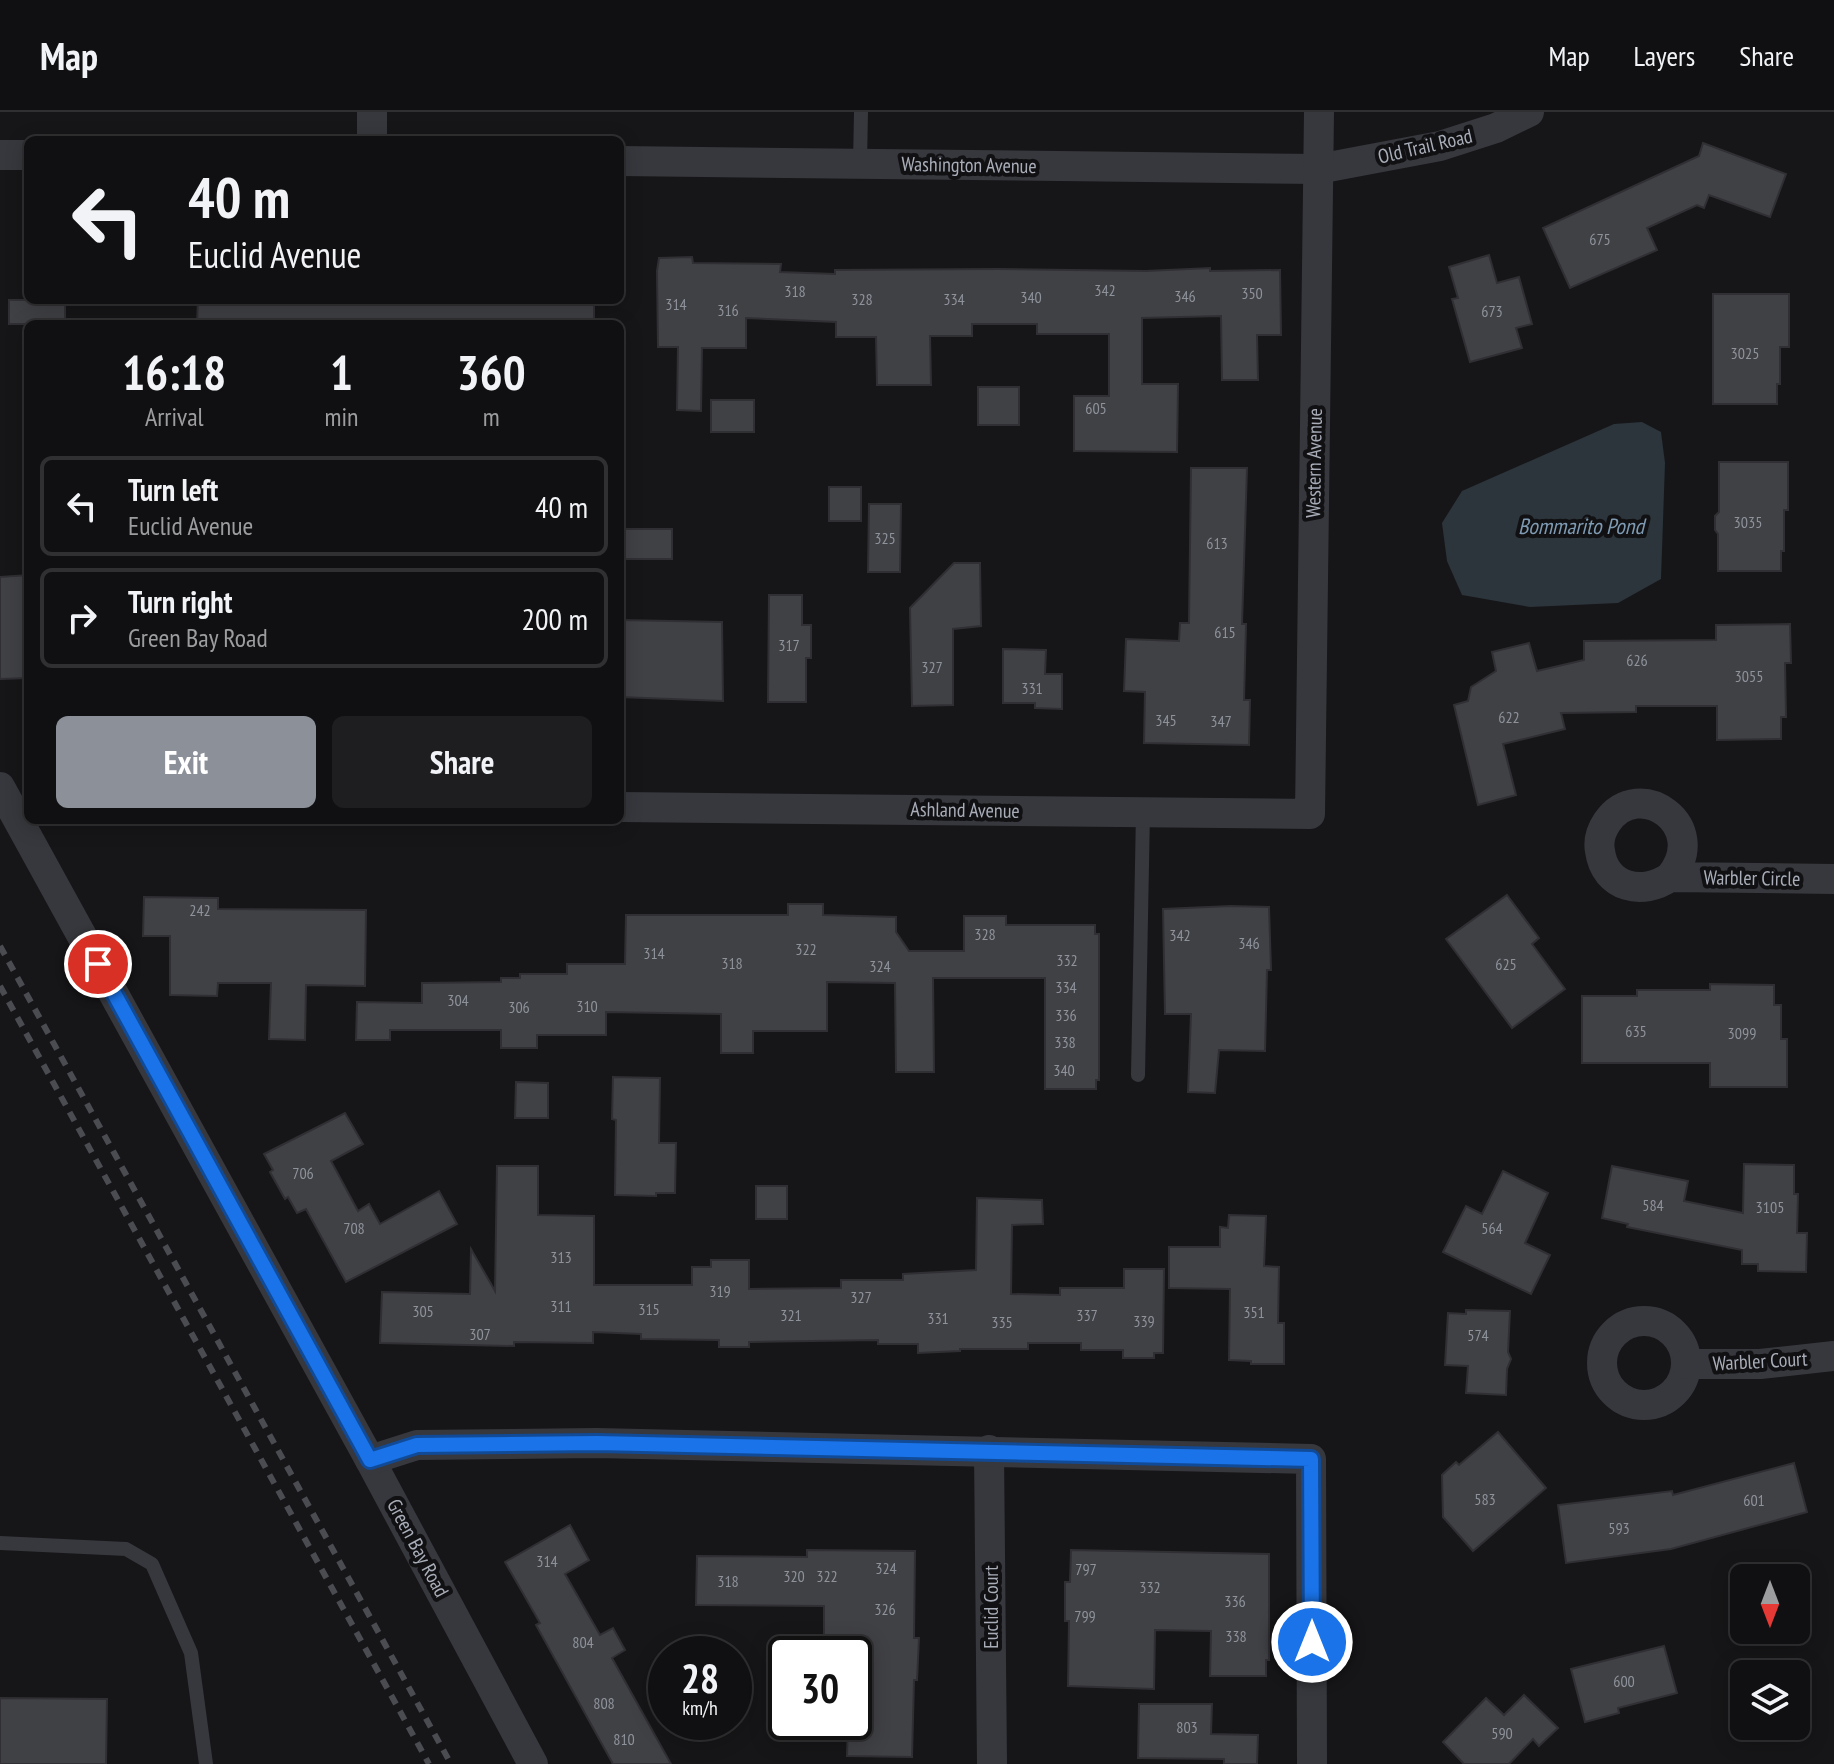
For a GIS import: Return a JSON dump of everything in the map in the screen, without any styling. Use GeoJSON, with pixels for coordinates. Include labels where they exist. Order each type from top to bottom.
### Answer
{"type":"FeatureCollection","features":[{"type":"Feature","properties":{"kind":"street"},"geometry":{"type":"LineString","coordinates":[[372,112],[372,136]]}},
{"type":"Feature","properties":{"kind":"street","name":"Western Avenue"},"geometry":{"type":"LineString","coordinates":[[1310,814],[1319,112]]}},
{"type":"Feature","properties":{"kind":"street","name":"Old Trail Road"},"geometry":{"type":"LineString","coordinates":[[1318,169],[1440,146],[1496,128],[1529,112]]}},
{"type":"Feature","properties":{"kind":"street"},"geometry":{"type":"LineString","coordinates":[[0,155],[24,155]]}},
{"type":"Feature","properties":{"kind":"street","name":"Washington Avenue"},"geometry":{"type":"LineString","coordinates":[[624,161],[1318,169]]}},
{"type":"Feature","properties":{"kind":"street","name":"Green Bay Road"},"geometry":{"type":"LineString","coordinates":[[12,796],[24,818]]}},
{"type":"Feature","properties":{"kind":"street","name":"Ashland Avenue"},"geometry":{"type":"LineString","coordinates":[[624,807],[1310,814]]}},
{"type":"Feature","properties":{"kind":"street","name":"Green Bay Road"},"geometry":{"type":"LineString","coordinates":[[27,824],[533,1764]]}},
{"type":"Feature","properties":{"kind":"street","name":"Warbler Circle"},"geometry":{"type":"LineString","coordinates":[[1670,877],[1834,879]]}},
{"type":"Feature","properties":{"kind":"street","name":"Warbler Court"},"geometry":{"type":"LineString","coordinates":[[1686,1364],[1760,1364],[1834,1356]]}},
{"type":"Feature","properties":{"kind":"street"},"geometry":{"type":"LineString","coordinates":[[370,1460],[417,1445],[597,1443],[1311,1459],[1312,1764]]}},
{"type":"Feature","properties":{"kind":"street","name":"Euclid Court"},"geometry":{"type":"LineString","coordinates":[[989,1450],[992,1764]]}},
{"type":"Feature","properties":{"kind":"lane"},"geometry":{"type":"LineString","coordinates":[[860,163],[861,112]]}},
{"type":"Feature","properties":{"kind":"lane"},"geometry":{"type":"LineString","coordinates":[[1138,1075],[1143,812]]}},
{"type":"Feature","properties":{"kind":"lane"},"geometry":{"type":"LineString","coordinates":[[0,1543],[126,1549],[152,1564],[191,1653],[206,1764]]}},
{"type":"Feature","properties":{"kind":"water","name":"Bommarito Pond"},"geometry":{"type":"Polygon","coordinates":[[[1642,422],[1661,432],[1665,463],[1661,579],[1618,603],[1530,607],[1462,595],[1447,561],[1442,523],[1462,491],[1614,424],[1642,422]]]}},
{"type":"Feature","properties":{"kind":"building"},"geometry":{"type":"Polygon","coordinates":[[[1703,143],[1786,174],[1770,217],[1709,195],[1704,208],[1697,205],[1647,228],[1657,250],[1570,288],[1543,228],[1699,156],[1703,143]]]}},
{"type":"Feature","properties":{"kind":"building"},"geometry":{"type":"Polygon","coordinates":[[[1489,255],[1497,283],[1519,277],[1532,324],[1516,328],[1522,348],[1470,362],[1452,299],[1458,298],[1449,267],[1489,255]]]}},
{"type":"Feature","properties":{"kind":"building"},"geometry":{"type":"Polygon","coordinates":[[[692,257],[693,263],[781,264],[780,272],[835,274],[835,270],[1280,270],[1281,335],[1257,335],[1258,380],[1222,380],[1221,316],[1142,318],[1142,384],[1178,384],[1177,452],[1074,451],[1074,396],[1109,396],[1109,334],[1037,334],[1037,324],[972,324],[972,336],[930,336],[931,385],[877,385],[876,337],[836,337],[836,322],[746,318],[746,348],[702,348],[701,411],[677,410],[678,347],[658,347],[657,271],[659,258],[692,257]]]}},
{"type":"Feature","properties":{"kind":"building"},"geometry":{"type":"Polygon","coordinates":[[[1713,294],[1789,294],[1789,347],[1780,347],[1777,404],[1713,404],[1713,294]]]}},
{"type":"Feature","properties":{"kind":"building"},"geometry":{"type":"Polygon","coordinates":[[[9,300],[24,300],[24,304],[65,304],[65,320],[24,320],[24,324],[9,324],[9,300]]]}},
{"type":"Feature","properties":{"kind":"building"},"geometry":{"type":"Polygon","coordinates":[[[198,304],[594,304],[594,320],[197,320],[198,304]]]}},
{"type":"Feature","properties":{"kind":"building"},"geometry":{"type":"Polygon","coordinates":[[[978,387],[1019,387],[1019,425],[978,425],[978,387]]]}},
{"type":"Feature","properties":{"kind":"building"},"geometry":{"type":"Polygon","coordinates":[[[711,400],[754,400],[754,432],[711,432],[711,400]]]}},
{"type":"Feature","properties":{"kind":"building"},"geometry":{"type":"Polygon","coordinates":[[[1719,462],[1788,462],[1788,510],[1784,510],[1781,571],[1718,571],[1715,516],[1719,512],[1719,462]]]}},
{"type":"Feature","properties":{"kind":"building"},"geometry":{"type":"Polygon","coordinates":[[[1191,468],[1247,468],[1242,624],[1246,624],[1244,700],[1250,700],[1249,745],[1144,743],[1145,692],[1124,691],[1126,639],[1179,641],[1180,623],[1189,623],[1191,468]]]}},
{"type":"Feature","properties":{"kind":"building"},"geometry":{"type":"Polygon","coordinates":[[[829,487],[861,487],[861,521],[829,521],[829,487]]]}},
{"type":"Feature","properties":{"kind":"building"},"geometry":{"type":"Polygon","coordinates":[[[869,504],[901,504],[900,572],[868,572],[869,504]]]}},
{"type":"Feature","properties":{"kind":"building"},"geometry":{"type":"Polygon","coordinates":[[[624,529],[672,529],[672,559],[624,559],[624,529]]]}},
{"type":"Feature","properties":{"kind":"building"},"geometry":{"type":"Polygon","coordinates":[[[954,563],[980,563],[981,626],[953,629],[953,705],[912,706],[910,608],[954,563]]]}},
{"type":"Feature","properties":{"kind":"building"},"geometry":{"type":"Polygon","coordinates":[[[24,575],[24,678],[0,679],[0,577],[24,575]]]}},
{"type":"Feature","properties":{"kind":"building"},"geometry":{"type":"Polygon","coordinates":[[[769,595],[802,595],[802,625],[811,625],[811,658],[806,658],[806,702],[768,702],[769,595]]]}},
{"type":"Feature","properties":{"kind":"building"},"geometry":{"type":"Polygon","coordinates":[[[624,620],[722,622],[723,701],[624,697],[624,620]]]}},
{"type":"Feature","properties":{"kind":"building"},"geometry":{"type":"Polygon","coordinates":[[[1790,624],[1791,663],[1785,663],[1786,717],[1781,717],[1781,739],[1717,740],[1717,706],[1636,706],[1636,712],[1561,713],[1565,729],[1503,744],[1516,795],[1478,805],[1454,705],[1468,701],[1471,687],[1496,671],[1492,652],[1529,643],[1537,671],[1584,660],[1584,641],[1716,640],[1716,625],[1790,624]]]}},
{"type":"Feature","properties":{"kind":"building"},"geometry":{"type":"Polygon","coordinates":[[[1003,649],[1046,650],[1045,674],[1062,674],[1062,709],[1035,708],[1035,703],[1003,703],[1003,649]]]}},
{"type":"Feature","properties":{"kind":"building"},"geometry":{"type":"Polygon","coordinates":[[[1507,895],[1539,938],[1532,944],[1565,989],[1512,1028],[1446,939],[1507,895]]]}},
{"type":"Feature","properties":{"kind":"building"},"geometry":{"type":"Polygon","coordinates":[[[144,897],[218,898],[218,909],[366,910],[365,986],[306,985],[305,1040],[269,1039],[271,983],[218,983],[217,996],[170,995],[170,936],[143,936],[144,897]]]}},
{"type":"Feature","properties":{"kind":"building"},"geometry":{"type":"Polygon","coordinates":[[[788,904],[823,904],[823,915],[896,917],[896,932],[909,951],[964,951],[964,916],[1006,916],[1006,925],[1095,925],[1095,934],[1099,934],[1099,1080],[1096,1080],[1096,1089],[1045,1089],[1045,978],[933,978],[934,1072],[896,1072],[895,983],[827,982],[827,1031],[753,1031],[753,1053],[721,1053],[721,1014],[606,1012],[606,1035],[537,1035],[537,1048],[501,1048],[501,1030],[390,1030],[390,1040],[356,1040],[357,1002],[422,1003],[422,983],[501,982],[501,978],[520,978],[520,974],[567,974],[567,964],[625,964],[626,915],[788,915],[788,904]]]}},
{"type":"Feature","properties":{"kind":"building"},"geometry":{"type":"Polygon","coordinates":[[[1269,907],[1271,970],[1267,970],[1265,1051],[1219,1050],[1215,1093],[1188,1092],[1191,1014],[1165,1014],[1163,909],[1269,907]]]}},
{"type":"Feature","properties":{"kind":"building"},"geometry":{"type":"Polygon","coordinates":[[[1710,984],[1774,985],[1774,1005],[1781,1005],[1781,1039],[1787,1039],[1787,1087],[1710,1087],[1710,1063],[1582,1063],[1582,996],[1637,996],[1637,990],[1710,990],[1710,984]]]}},
{"type":"Feature","properties":{"kind":"building"},"geometry":{"type":"Polygon","coordinates":[[[613,1077],[660,1078],[659,1143],[676,1143],[675,1193],[615,1195],[613,1077]]]}},
{"type":"Feature","properties":{"kind":"building"},"geometry":{"type":"Polygon","coordinates":[[[516,1082],[548,1083],[548,1118],[515,1118],[516,1082]]]}},
{"type":"Feature","properties":{"kind":"building"},"geometry":{"type":"Polygon","coordinates":[[[345,1113],[363,1144],[331,1161],[358,1211],[369,1204],[380,1224],[439,1191],[457,1224],[346,1282],[306,1209],[297,1213],[288,1197],[285,1199],[264,1154],[345,1113]]]}},
{"type":"Feature","properties":{"kind":"building"},"geometry":{"type":"Polygon","coordinates":[[[1744,1164],[1794,1165],[1794,1194],[1798,1194],[1797,1233],[1807,1233],[1806,1272],[1758,1271],[1758,1264],[1742,1264],[1742,1250],[1627,1227],[1628,1224],[1602,1218],[1612,1166],[1688,1181],[1684,1201],[1743,1213],[1744,1164]]]}},
{"type":"Feature","properties":{"kind":"building"},"geometry":{"type":"Polygon","coordinates":[[[497,1166],[538,1166],[538,1215],[594,1216],[594,1285],[692,1285],[692,1267],[711,1267],[711,1260],[749,1260],[749,1289],[841,1288],[841,1280],[903,1280],[903,1274],[976,1270],[977,1198],[1042,1200],[1043,1224],[1012,1225],[1011,1294],[1060,1295],[1060,1288],[1124,1288],[1124,1269],[1164,1269],[1163,1353],[1154,1353],[1154,1358],[1123,1358],[1123,1350],[1081,1350],[1081,1343],[1028,1343],[1028,1349],[960,1349],[918,1353],[918,1344],[878,1344],[878,1340],[749,1342],[749,1347],[719,1347],[719,1340],[641,1339],[641,1334],[593,1332],[593,1343],[514,1342],[514,1346],[380,1343],[382,1292],[470,1294],[471,1249],[495,1291],[497,1166]]]}},
{"type":"Feature","properties":{"kind":"building"},"geometry":{"type":"Polygon","coordinates":[[[1503,1171],[1548,1193],[1525,1243],[1550,1255],[1531,1294],[1443,1252],[1466,1206],[1482,1214],[1503,1171]]]}},
{"type":"Feature","properties":{"kind":"building"},"geometry":{"type":"Polygon","coordinates":[[[756,1186],[787,1186],[787,1219],[756,1219],[756,1186]]]}},
{"type":"Feature","properties":{"kind":"building"},"geometry":{"type":"Polygon","coordinates":[[[1229,1215],[1266,1216],[1264,1266],[1279,1267],[1278,1323],[1284,1323],[1284,1364],[1229,1360],[1230,1289],[1169,1288],[1169,1247],[1220,1247],[1220,1227],[1228,1228],[1229,1215]]]}},
{"type":"Feature","properties":{"kind":"building"},"geometry":{"type":"Polygon","coordinates":[[[1466,1310],[1510,1311],[1508,1352],[1511,1359],[1507,1369],[1506,1395],[1466,1393],[1468,1366],[1445,1365],[1448,1313],[1466,1314],[1466,1310]]]}},
{"type":"Feature","properties":{"kind":"building"},"geometry":{"type":"Polygon","coordinates":[[[1498,1432],[1546,1488],[1473,1551],[1443,1517],[1442,1475],[1456,1462],[1459,1465],[1498,1432]]]}},
{"type":"Feature","properties":{"kind":"building"},"geometry":{"type":"Polygon","coordinates":[[[1794,1463],[1807,1512],[1671,1549],[1566,1563],[1558,1505],[1672,1491],[1673,1495],[1794,1463]]]}},
{"type":"Feature","properties":{"kind":"building"},"geometry":{"type":"Polygon","coordinates":[[[570,1525],[589,1560],[565,1574],[600,1635],[613,1628],[625,1650],[612,1658],[648,1723],[648,1740],[658,1740],[671,1764],[613,1764],[505,1562],[570,1525]]]}},
{"type":"Feature","properties":{"kind":"building"},"geometry":{"type":"Polygon","coordinates":[[[807,1550],[915,1551],[914,1638],[919,1638],[917,1680],[914,1680],[912,1757],[847,1756],[847,1740],[872,1740],[872,1636],[824,1636],[824,1606],[696,1605],[697,1556],[807,1557],[807,1550]]]}},
{"type":"Feature","properties":{"kind":"building"},"geometry":{"type":"Polygon","coordinates":[[[1071,1550],[1269,1554],[1269,1660],[1266,1660],[1266,1676],[1210,1676],[1211,1631],[1155,1630],[1154,1689],[1068,1686],[1069,1621],[1065,1621],[1065,1582],[1070,1582],[1071,1550]]]}},
{"type":"Feature","properties":{"kind":"building"},"geometry":{"type":"Polygon","coordinates":[[[1664,1646],[1677,1693],[1618,1708],[1619,1713],[1585,1722],[1571,1669],[1664,1646]]]}},
{"type":"Feature","properties":{"kind":"building"},"geometry":{"type":"Polygon","coordinates":[[[1524,1695],[1558,1728],[1539,1746],[1533,1739],[1509,1764],[1464,1764],[1443,1742],[1486,1698],[1504,1715],[1524,1695]]]}},
{"type":"Feature","properties":{"kind":"building"},"geometry":{"type":"Polygon","coordinates":[[[0,1698],[107,1699],[106,1764],[0,1764],[0,1698]]]}},
{"type":"Feature","properties":{"kind":"building"},"geometry":{"type":"Polygon","coordinates":[[[1139,1704],[1212,1704],[1211,1734],[1258,1735],[1257,1764],[1224,1764],[1224,1759],[1138,1758],[1139,1704]]]}},
{"type":"Feature","properties":{"kind":"railway"},"geometry":{"type":"LineString","coordinates":[[0,946],[451,1764]]}},
{"type":"Feature","properties":{"kind":"railway"},"geometry":{"type":"LineString","coordinates":[[0,986],[429,1764]]}},
{"type":"Feature","properties":{"kind":"route"},"geometry":{"type":"LineString","coordinates":[[98,964],[370,1460],[417,1445],[597,1443],[1311,1459],[1312,1642]]}}]}
